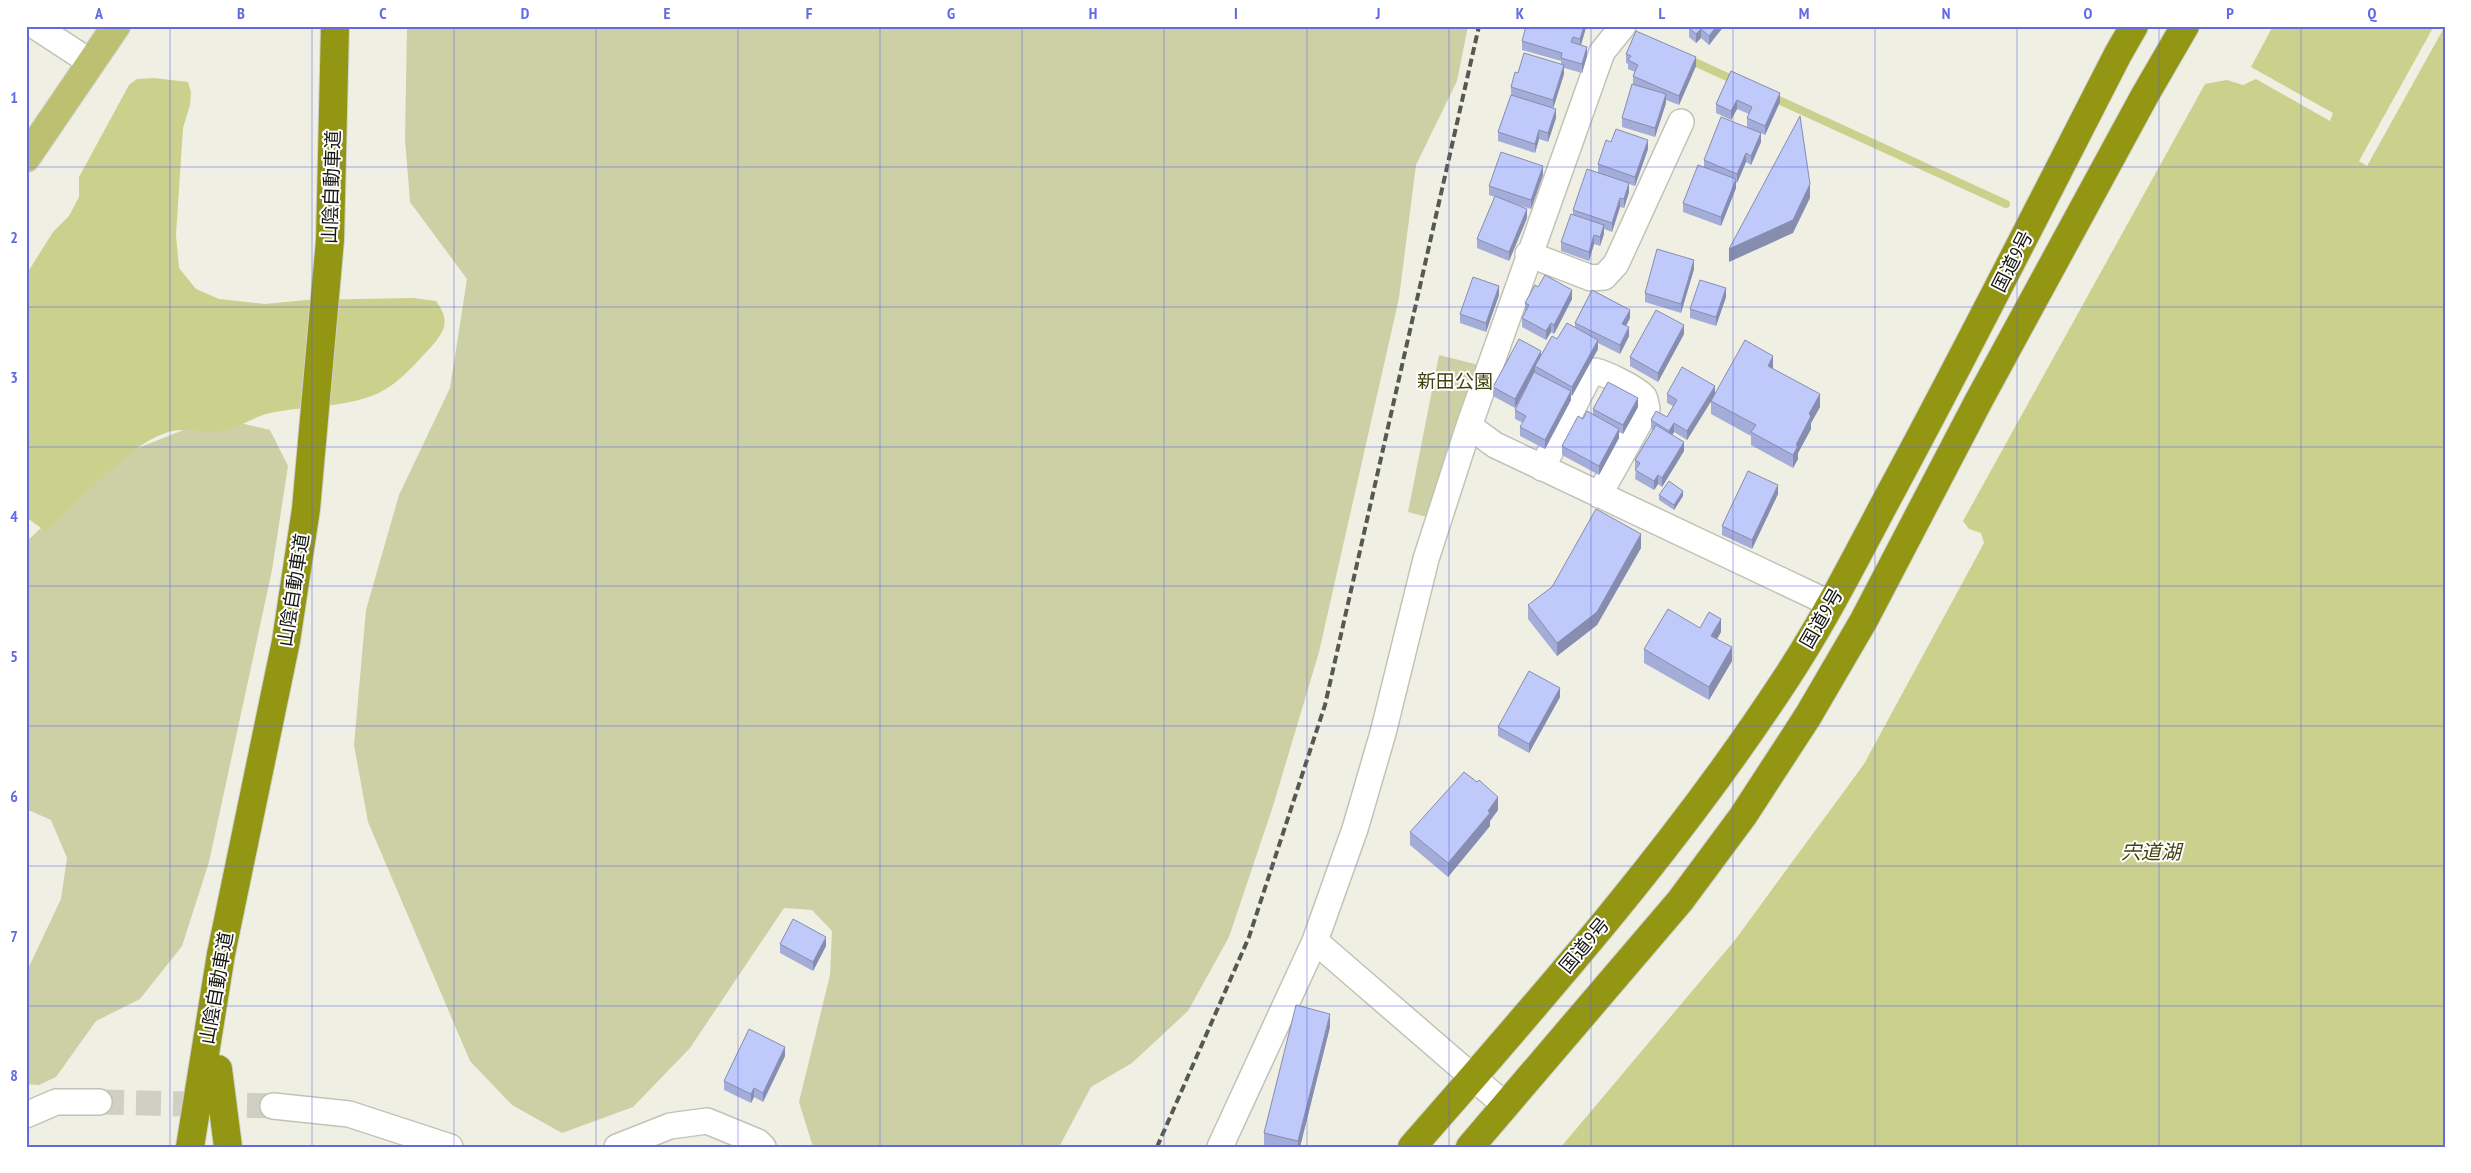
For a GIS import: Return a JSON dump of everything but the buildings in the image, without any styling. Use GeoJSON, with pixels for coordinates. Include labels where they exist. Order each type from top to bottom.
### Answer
{"type":"FeatureCollection","features":[{"type":"Feature","properties":{"kind":"highway","name":"山陰自動車道"},"geometry":{"type":"LineString","coordinates":[[335,26],[338,240]]}},
{"type":"Feature","properties":{"kind":"highway","name":"山陰自動車道"},"geometry":{"type":"LineString","coordinates":[[208,1147],[210,1069],[221,954],[313,508],[338,240],[350,165],[351,26]]}},
{"type":"Feature","properties":{"kind":"highway","name":"国道9号"},"geometry":{"type":"LineString","coordinates":[[1412,1147],[1640,879],[1716,781],[1786,678],[1831,604],[2134,26]]}},
{"type":"Feature","properties":{"kind":"highway","name":"国道9号"},"geometry":{"type":"LineString","coordinates":[[1470,1147],[1680,901],[1743,816],[1808,716],[1864,620],[1978,402],[2144,95],[2184,26]]}},
{"type":"Feature","properties":{"kind":"highway","name":"山陰自動車道"},"geometry":{"type":"LineString","coordinates":[[190,1147],[210,1069]]}},
{"type":"Feature","properties":{"kind":"highway"},"geometry":{"type":"LineString","coordinates":[[172,1147],[210,1069]]}},
{"type":"Feature","properties":{"kind":"highway"},"geometry":{"type":"LineString","coordinates":[[210,1069],[228,1147]]}},
{"type":"Feature","properties":{"kind":"main road"},"geometry":{"type":"LineString","coordinates":[[26,158],[116,26]]}},
{"type":"Feature","properties":{"kind":"street"},"geometry":{"type":"LineString","coordinates":[[35,26],[90,62]]}},
{"type":"Feature","properties":{"kind":"street"},"geometry":{"type":"LineString","coordinates":[[1225,1144],[1315,941],[1363,803],[1383,733],[1426,559],[1469,426],[1528,254],[1602,52],[1623,26]]}},
{"type":"Feature","properties":{"kind":"street"},"geometry":{"type":"LineString","coordinates":[[1528,254],[1591,278],[1604,277],[1616,264],[1681,122]]}},
{"type":"Feature","properties":{"kind":"street"},"geometry":{"type":"LineString","coordinates":[[1542,468],[1588,376],[1595,371],[1602,373],[1639,393],[1645,399],[1647,409],[1599,495]]}},
{"type":"Feature","properties":{"kind":"street"},"geometry":{"type":"LineString","coordinates":[[1469,426],[1495,445],[1831,604]]}},
{"type":"Feature","properties":{"kind":"street"},"geometry":{"type":"LineString","coordinates":[[1315,941],[1506,1106]]}},
{"type":"Feature","properties":{"kind":"street"},"geometry":{"type":"LineString","coordinates":[[26,1115],[56,1102],[99,1102]]}},
{"type":"Feature","properties":{"kind":"street"},"geometry":{"type":"LineString","coordinates":[[273,1106],[349,1114],[450,1147]]}},
{"type":"Feature","properties":{"kind":"street"},"geometry":{"type":"LineString","coordinates":[[617,1147],[670,1126],[707,1121],[750,1139],[763,1147]]}},
{"type":"Feature","properties":{"kind":"green space"},"geometry":{"type":"Polygon","coordinates":[[[407,26],[1468,26],[1457,81],[1416,165],[1399,298],[1319,652],[1273,806],[1229,937],[1188,1011],[1132,1063],[1091,1087],[1059,1147],[813,1147],[799,1102],[830,975],[832,931],[812,910],[784,908],[690,1048],[633,1107],[562,1133],[512,1105],[470,1061],[368,822],[354,745],[366,610],[399,495],[450,388],[467,279],[410,202],[405,139],[407,26]]]}},
{"type":"Feature","properties":{"kind":"green space","name":"新田公園"},"geometry":{"type":"Polygon","coordinates":[[[1439,355],[1483,366],[1427,517],[1408,512],[1439,355]]]}},
{"type":"Feature","properties":{"kind":"green space"},"geometry":{"type":"Polygon","coordinates":[[[216,417],[270,430],[288,466],[272,570],[209,862],[182,946],[140,999],[96,1021],[56,1077],[39,1085],[26,1084],[26,973],[61,899],[67,858],[51,820],[26,809],[26,542],[118,456],[216,417]]]}},
{"type":"Feature","properties":{"kind":"water","name":"宍道湖"},"geometry":{"type":"Polygon","coordinates":[[[2273,26],[2434,26],[2359,161],[2367,166],[2445,26],[2445,1147],[1561,1147],[1735,940],[1864,764],[1984,543],[1981,533],[1969,529],[1963,521],[2205,84],[2227,80],[2243,85],[2256,79],[2330,121],[2333,113],[2251,67],[2273,26]]]}},
{"type":"Feature","properties":{"kind":"water"},"geometry":{"type":"Polygon","coordinates":[[[154,78],[188,82],[191,92],[190,105],[183,128],[176,235],[179,268],[196,289],[219,299],[265,304],[306,300],[413,298],[436,301],[445,319],[443,330],[436,341],[412,368],[398,381],[374,395],[336,405],[270,413],[220,431],[174,431],[152,439],[135,449],[45,531],[26,517],[26,275],[53,232],[69,216],[79,197],[79,177],[129,85],[137,79],[154,78]]]}},
{"type":"Feature","properties":{"kind":"waterway"},"geometry":{"type":"LineString","coordinates":[[1688,59],[1736,81]]}},
{"type":"Feature","properties":{"kind":"waterway"},"geometry":{"type":"LineString","coordinates":[[1772,97],[2006,204]]}},
{"type":"Feature","properties":{"kind":"tunnel"},"geometry":{"type":"LineString","coordinates":[[99,1102],[273,1106]]}},
{"type":"Feature","properties":{"kind":"railway"},"geometry":{"type":"LineString","coordinates":[[1157,1147],[1249,937],[1325,705],[1479,26]]}}]}
